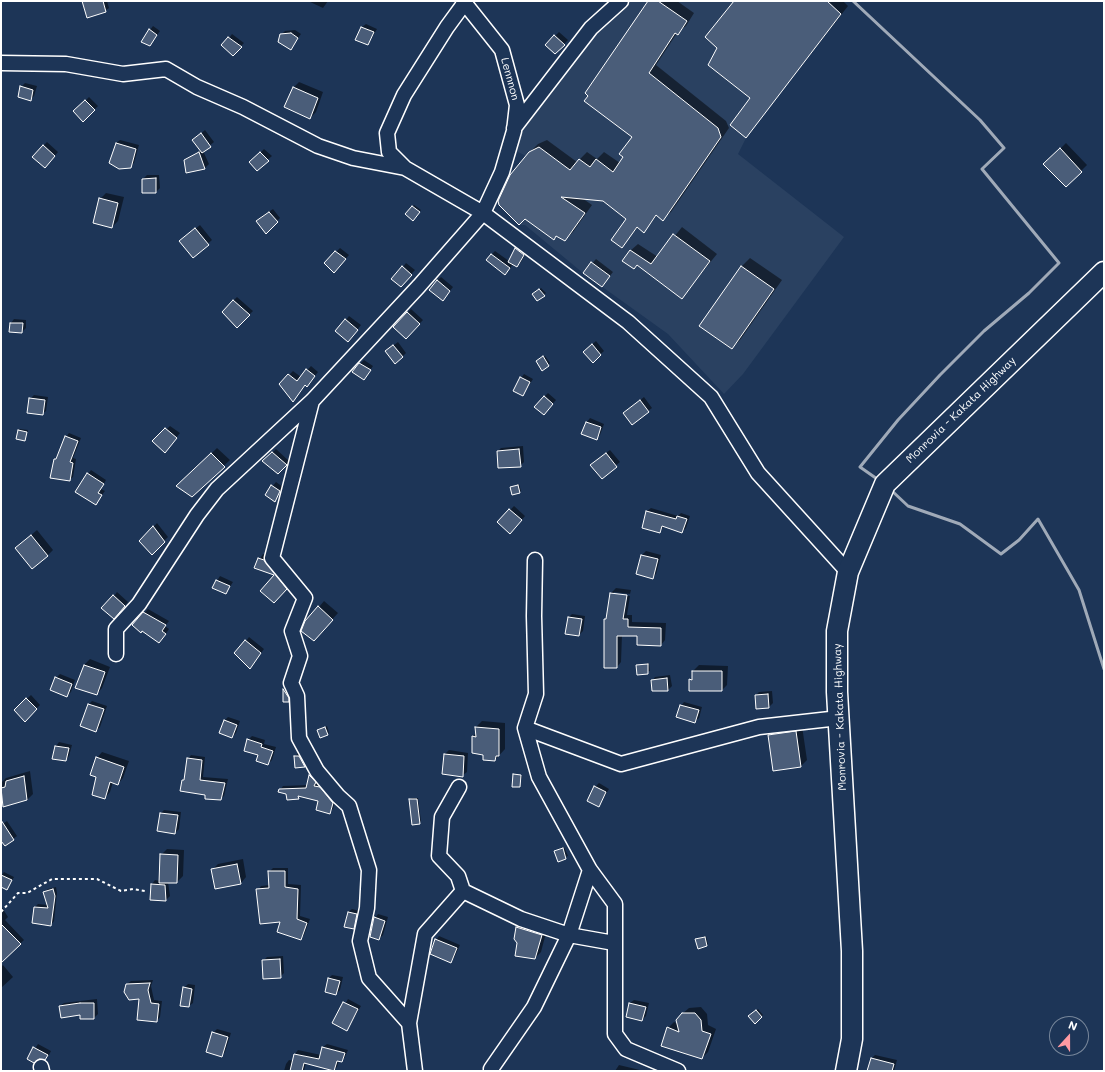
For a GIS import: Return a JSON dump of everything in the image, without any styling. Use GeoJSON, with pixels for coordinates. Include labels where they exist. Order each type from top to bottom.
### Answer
{"type":"FeatureCollection","features":[{"type":"Feature","properties":{"kind":"highway","name":"Monrovia - Kakata Highway"},"geometry":{"type":"LineString","coordinates":[[846,1071],[852,1039],[852,951],[840,718],[837,692],[837,631],[848,572],[885,484],[1104,272]]}},
{"type":"Feature","properties":{"kind":"street"},"geometry":{"type":"LineString","coordinates":[[514,128],[592,28],[621,1]]}},
{"type":"Feature","properties":{"kind":"street"},"geometry":{"type":"LineString","coordinates":[[464,2],[404,95],[388,134],[389,152],[405,168],[483,213],[628,322],[711,398],[758,474],[848,572]]}},
{"type":"Feature","properties":{"kind":"street","name":"Lennnon"},"geometry":{"type":"LineString","coordinates":[[116,654],[116,629],[140,604],[197,515],[217,489],[312,401],[419,286],[483,213],[502,172],[514,128],[516,105],[502,50],[464,2]]}},
{"type":"Feature","properties":{"kind":"street"},"geometry":{"type":"LineString","coordinates":[[1,63],[66,64],[123,74],[166,69],[197,88],[243,107],[318,146],[353,158],[405,168]]}},
{"type":"Feature","properties":{"kind":"street"},"geometry":{"type":"LineString","coordinates":[[312,401],[272,558],[305,598],[292,631],[300,656],[291,683],[297,696],[299,738],[317,771],[338,796],[349,806],[369,870],[367,908],[360,941],[369,978],[409,1023]]}},
{"type":"Feature","properties":{"kind":"street"},"geometry":{"type":"LineString","coordinates":[[535,560],[534,616],[536,694],[525,728],[539,777],[590,870],[615,904],[614,1034],[626,1049],[671,1070]]}},
{"type":"Feature","properties":{"kind":"street"},"geometry":{"type":"LineString","coordinates":[[525,728],[620,764],[759,727],[840,718]]}},
{"type":"Feature","properties":{"kind":"street"},"geometry":{"type":"LineString","coordinates":[[459,788],[442,817],[439,856],[458,876],[463,891],[521,919],[570,935],[614,943]]}},
{"type":"Feature","properties":{"kind":"street"},"geometry":{"type":"LineString","coordinates":[[491,1070],[534,1007],[570,935],[590,870]]}},
{"type":"Feature","properties":{"kind":"street"},"geometry":{"type":"LineString","coordinates":[[416,1071],[409,1023],[425,934],[463,891]]}},
{"type":"Feature","properties":{"kind":"path"},"geometry":{"type":"LineString","coordinates":[[1,912],[18,893],[27,893],[52,879],[97,879],[121,891],[134,889],[145,891]]}},
{"type":"Feature","properties":{"kind":"shaded area"},"geometry":{"type":"Polygon","coordinates":[[[627,1],[827,1],[841,14],[746,138],[738,154],[844,237],[743,374],[724,394],[668,334],[583,273],[525,225],[519,225],[499,205],[496,192],[526,156],[512,149],[524,124],[603,23],[627,1]]]}},
{"type":"Feature","properties":{"kind":"building"},"geometry":{"type":"Polygon","coordinates":[[[82,1],[103,1],[106,12],[87,18],[82,1]]]}},
{"type":"Feature","properties":{"kind":"building"},"geometry":{"type":"Polygon","coordinates":[[[648,1],[658,1],[687,21],[678,35],[675,33],[649,73],[718,128],[721,137],[663,221],[656,215],[644,233],[637,227],[622,248],[611,240],[626,219],[603,201],[561,197],[585,213],[565,241],[556,236],[554,240],[525,219],[519,225],[499,205],[498,201],[510,175],[529,152],[539,147],[570,170],[579,159],[590,167],[596,159],[613,172],[623,157],[619,154],[632,137],[584,101],[588,96],[585,93],[648,1]]]}},
{"type":"Feature","properties":{"kind":"building"},"geometry":{"type":"Polygon","coordinates":[[[734,1],[827,1],[841,14],[746,138],[730,125],[750,98],[708,65],[717,48],[705,37],[734,1]]]}},
{"type":"Feature","properties":{"kind":"building"},"geometry":{"type":"Polygon","coordinates":[[[361,27],[374,32],[368,45],[355,40],[361,27]]]}},
{"type":"Feature","properties":{"kind":"building"},"geometry":{"type":"Polygon","coordinates":[[[149,29],[157,35],[150,46],[141,42],[149,29]]]}},
{"type":"Feature","properties":{"kind":"building"},"geometry":{"type":"Polygon","coordinates":[[[291,33],[298,38],[291,50],[278,42],[280,34],[291,33]]]}},
{"type":"Feature","properties":{"kind":"building"},"geometry":{"type":"Polygon","coordinates":[[[554,35],[565,45],[555,54],[545,45],[554,35]]]}},
{"type":"Feature","properties":{"kind":"building"},"geometry":{"type":"Polygon","coordinates":[[[228,37],[242,47],[233,56],[221,45],[228,37]]]}},
{"type":"Feature","properties":{"kind":"building"},"geometry":{"type":"Polygon","coordinates":[[[20,86],[33,90],[31,101],[18,97],[20,86]]]}},
{"type":"Feature","properties":{"kind":"building"},"geometry":{"type":"Polygon","coordinates":[[[293,87],[318,98],[310,119],[284,107],[293,87]]]}},
{"type":"Feature","properties":{"kind":"building"},"geometry":{"type":"Polygon","coordinates":[[[85,100],[95,110],[83,122],[73,111],[85,100]]]}},
{"type":"Feature","properties":{"kind":"building"},"geometry":{"type":"Polygon","coordinates":[[[201,133],[211,147],[202,153],[192,140],[201,133]]]}},
{"type":"Feature","properties":{"kind":"building"},"geometry":{"type":"Polygon","coordinates":[[[116,143],[136,149],[131,168],[119,169],[109,163],[116,143]]]}},
{"type":"Feature","properties":{"kind":"building"},"geometry":{"type":"Polygon","coordinates":[[[43,145],[55,156],[45,168],[32,157],[43,145]]]}},
{"type":"Feature","properties":{"kind":"building"},"geometry":{"type":"Polygon","coordinates":[[[1060,148],[1082,172],[1066,187],[1043,164],[1060,148]]]}},
{"type":"Feature","properties":{"kind":"building"},"geometry":{"type":"Polygon","coordinates":[[[199,152],[205,169],[186,173],[184,160],[199,152]]]}},
{"type":"Feature","properties":{"kind":"building"},"geometry":{"type":"Polygon","coordinates":[[[260,152],[269,161],[257,171],[249,162],[260,152]]]}},
{"type":"Feature","properties":{"kind":"building"},"geometry":{"type":"Polygon","coordinates":[[[156,178],[156,193],[142,193],[142,179],[156,178]]]}},
{"type":"Feature","properties":{"kind":"building"},"geometry":{"type":"Polygon","coordinates":[[[99,198],[118,203],[112,228],[93,223],[99,198]]]}},
{"type":"Feature","properties":{"kind":"building"},"geometry":{"type":"Polygon","coordinates":[[[412,206],[420,212],[413,221],[405,214],[412,206]]]}},
{"type":"Feature","properties":{"kind":"building"},"geometry":{"type":"Polygon","coordinates":[[[269,212],[278,222],[266,234],[256,221],[269,212]]]}},
{"type":"Feature","properties":{"kind":"building"},"geometry":{"type":"Polygon","coordinates":[[[195,228],[209,245],[193,258],[179,241],[195,228]]]}},
{"type":"Feature","properties":{"kind":"building"},"geometry":{"type":"Polygon","coordinates":[[[673,234],[710,261],[682,299],[637,265],[634,269],[622,261],[630,250],[651,264],[673,234]]]}},
{"type":"Feature","properties":{"kind":"building"},"geometry":{"type":"Polygon","coordinates":[[[515,248],[524,255],[517,267],[508,262],[515,248]]]}},
{"type":"Feature","properties":{"kind":"building"},"geometry":{"type":"Polygon","coordinates":[[[335,251],[346,259],[334,273],[324,263],[335,251]]]}},
{"type":"Feature","properties":{"kind":"building"},"geometry":{"type":"Polygon","coordinates":[[[491,254],[510,268],[505,275],[486,260],[491,254]]]}},
{"type":"Feature","properties":{"kind":"building"},"geometry":{"type":"Polygon","coordinates":[[[591,262],[610,276],[602,287],[583,273],[591,262]]]}},
{"type":"Feature","properties":{"kind":"building"},"geometry":{"type":"Polygon","coordinates":[[[402,266],[412,275],[401,287],[391,279],[402,266]]]}},
{"type":"Feature","properties":{"kind":"building"},"geometry":{"type":"Polygon","coordinates":[[[741,266],[774,289],[732,349],[699,326],[741,266]]]}},
{"type":"Feature","properties":{"kind":"building"},"geometry":{"type":"Polygon","coordinates":[[[437,280],[450,291],[443,301],[429,290],[437,280]]]}},
{"type":"Feature","properties":{"kind":"building"},"geometry":{"type":"Polygon","coordinates":[[[539,289],[545,296],[537,301],[532,294],[539,289]]]}},
{"type":"Feature","properties":{"kind":"building"},"geometry":{"type":"Polygon","coordinates":[[[233,300],[250,315],[237,328],[222,312],[233,300]]]}},
{"type":"Feature","properties":{"kind":"building"},"geometry":{"type":"Polygon","coordinates":[[[407,312],[420,324],[406,339],[393,327],[407,312]]]}},
{"type":"Feature","properties":{"kind":"building"},"geometry":{"type":"Polygon","coordinates":[[[345,319],[358,330],[348,342],[335,331],[345,319]]]}},
{"type":"Feature","properties":{"kind":"building"},"geometry":{"type":"Polygon","coordinates":[[[10,323],[23,323],[22,333],[9,332],[10,323]]]}},
{"type":"Feature","properties":{"kind":"building"},"geometry":{"type":"Polygon","coordinates":[[[592,344],[601,355],[593,363],[583,352],[592,344]]]}},
{"type":"Feature","properties":{"kind":"building"},"geometry":{"type":"Polygon","coordinates":[[[393,345],[403,357],[395,364],[385,351],[393,345]]]}},
{"type":"Feature","properties":{"kind":"building"},"geometry":{"type":"Polygon","coordinates":[[[543,356],[549,366],[542,371],[536,361],[543,356]]]}},
{"type":"Feature","properties":{"kind":"building"},"geometry":{"type":"Polygon","coordinates":[[[359,363],[371,370],[364,380],[352,372],[359,363]]]}},
{"type":"Feature","properties":{"kind":"building"},"geometry":{"type":"Polygon","coordinates":[[[306,369],[315,376],[307,387],[305,385],[293,402],[279,384],[288,374],[297,381],[306,369]]]}},
{"type":"Feature","properties":{"kind":"building"},"geometry":{"type":"Polygon","coordinates":[[[520,377],[530,382],[523,396],[513,391],[520,377]]]}},
{"type":"Feature","properties":{"kind":"building"},"geometry":{"type":"Polygon","coordinates":[[[544,396],[553,404],[544,415],[534,407],[544,396]]]}},
{"type":"Feature","properties":{"kind":"building"},"geometry":{"type":"Polygon","coordinates":[[[29,398],[45,400],[43,415],[27,413],[29,398]]]}},
{"type":"Feature","properties":{"kind":"building"},"geometry":{"type":"Polygon","coordinates":[[[640,400],[649,412],[632,425],[623,413],[640,400]]]}},
{"type":"Feature","properties":{"kind":"building"},"geometry":{"type":"Polygon","coordinates":[[[586,422],[601,427],[597,440],[581,434],[586,422]]]}},
{"type":"Feature","properties":{"kind":"building"},"geometry":{"type":"Polygon","coordinates":[[[165,428],[177,438],[165,453],[152,441],[165,428]]]}},
{"type":"Feature","properties":{"kind":"building"},"geometry":{"type":"Polygon","coordinates":[[[18,430],[27,432],[25,441],[16,439],[18,430]]]}},
{"type":"Feature","properties":{"kind":"building"},"geometry":{"type":"Polygon","coordinates":[[[65,436],[78,441],[70,462],[73,463],[70,481],[50,478],[54,459],[56,459],[65,436]]]}},
{"type":"Feature","properties":{"kind":"building"},"geometry":{"type":"Polygon","coordinates":[[[519,449],[521,467],[498,468],[497,451],[519,449]]]}},
{"type":"Feature","properties":{"kind":"building"},"geometry":{"type":"Polygon","coordinates":[[[272,452],[287,465],[278,474],[262,461],[272,452]]]}},
{"type":"Feature","properties":{"kind":"building"},"geometry":{"type":"Polygon","coordinates":[[[211,453],[225,467],[192,497],[176,486],[211,453]]]}},
{"type":"Feature","properties":{"kind":"building"},"geometry":{"type":"Polygon","coordinates":[[[606,453],[617,467],[602,479],[590,465],[606,453]]]}},
{"type":"Feature","properties":{"kind":"building"},"geometry":{"type":"Polygon","coordinates":[[[87,473],[104,484],[98,493],[102,495],[96,505],[75,492],[87,473]]]}},
{"type":"Feature","properties":{"kind":"building"},"geometry":{"type":"Polygon","coordinates":[[[271,485],[280,491],[275,502],[265,495],[271,485]]]}},
{"type":"Feature","properties":{"kind":"building"},"geometry":{"type":"Polygon","coordinates":[[[518,485],[520,493],[512,495],[510,487],[518,485]]]}},
{"type":"Feature","properties":{"kind":"building"},"geometry":{"type":"Polygon","coordinates":[[[509,509],[522,520],[510,534],[497,522],[509,509]]]}},
{"type":"Feature","properties":{"kind":"building"},"geometry":{"type":"Polygon","coordinates":[[[646,511],[676,519],[677,516],[687,519],[682,533],[662,526],[660,533],[642,528],[646,511]]]}},
{"type":"Feature","properties":{"kind":"building"},"geometry":{"type":"Polygon","coordinates":[[[153,526],[165,542],[152,555],[139,541],[153,526]]]}},
{"type":"Feature","properties":{"kind":"building"},"geometry":{"type":"Polygon","coordinates":[[[31,535],[48,556],[32,569],[15,548],[31,535]]]}},
{"type":"Feature","properties":{"kind":"building"},"geometry":{"type":"Polygon","coordinates":[[[641,555],[658,559],[653,579],[636,574],[641,555]]]}},
{"type":"Feature","properties":{"kind":"building"},"geometry":{"type":"Polygon","coordinates":[[[258,558],[264,560],[287,589],[274,603],[260,591],[274,575],[254,568],[258,558]]]}},
{"type":"Feature","properties":{"kind":"building"},"geometry":{"type":"Polygon","coordinates":[[[216,580],[230,586],[226,594],[212,588],[216,580]]]}},
{"type":"Feature","properties":{"kind":"building"},"geometry":{"type":"Polygon","coordinates":[[[610,593],[627,595],[623,619],[628,619],[628,627],[661,628],[661,646],[637,645],[637,636],[617,636],[617,668],[604,668],[604,619],[606,619],[610,593]]]}},
{"type":"Feature","properties":{"kind":"building"},"geometry":{"type":"Polygon","coordinates":[[[113,595],[125,606],[114,619],[101,608],[113,595]]]}},
{"type":"Feature","properties":{"kind":"building"},"geometry":{"type":"Polygon","coordinates":[[[318,606],[333,620],[314,641],[301,631],[305,621],[318,606]]]}},
{"type":"Feature","properties":{"kind":"building"},"geometry":{"type":"Polygon","coordinates":[[[143,612],[166,625],[162,631],[166,634],[159,643],[142,631],[141,633],[132,625],[143,612]]]}},
{"type":"Feature","properties":{"kind":"building"},"geometry":{"type":"Polygon","coordinates":[[[568,617],[582,619],[579,636],[565,634],[568,617]]]}},
{"type":"Feature","properties":{"kind":"building"},"geometry":{"type":"Polygon","coordinates":[[[245,640],[261,653],[250,669],[234,653],[245,640]]]}},
{"type":"Feature","properties":{"kind":"building"},"geometry":{"type":"Polygon","coordinates":[[[648,664],[648,674],[637,675],[636,665],[648,664]]]}},
{"type":"Feature","properties":{"kind":"building"},"geometry":{"type":"Polygon","coordinates":[[[84,665],[105,672],[97,695],[75,688],[84,665]]]}},
{"type":"Feature","properties":{"kind":"building"},"geometry":{"type":"Polygon","coordinates":[[[692,671],[722,671],[722,691],[689,691],[689,679],[692,680],[692,671]]]}},
{"type":"Feature","properties":{"kind":"building"},"geometry":{"type":"Polygon","coordinates":[[[55,677],[72,684],[67,697],[50,690],[55,677]]]}},
{"type":"Feature","properties":{"kind":"building"},"geometry":{"type":"Polygon","coordinates":[[[667,678],[668,691],[652,691],[651,680],[667,678]]]}},
{"type":"Feature","properties":{"kind":"building"},"geometry":{"type":"Polygon","coordinates":[[[283,689],[289,698],[289,702],[283,702],[283,689]]]}},
{"type":"Feature","properties":{"kind":"building"},"geometry":{"type":"Polygon","coordinates":[[[768,694],[769,708],[756,709],[755,695],[768,694]]]}},
{"type":"Feature","properties":{"kind":"building"},"geometry":{"type":"Polygon","coordinates":[[[26,698],[37,709],[25,722],[14,710],[26,698]]]}},
{"type":"Feature","properties":{"kind":"building"},"geometry":{"type":"Polygon","coordinates":[[[88,704],[104,709],[96,732],[80,726],[88,704]]]}},
{"type":"Feature","properties":{"kind":"building"},"geometry":{"type":"Polygon","coordinates":[[[680,705],[699,710],[695,723],[676,717],[680,705]]]}},
{"type":"Feature","properties":{"kind":"building"},"geometry":{"type":"Polygon","coordinates":[[[224,720],[237,725],[232,738],[219,733],[224,720]]]}},
{"type":"Feature","properties":{"kind":"building"},"geometry":{"type":"Polygon","coordinates":[[[325,727],[328,735],[320,738],[317,730],[325,727]]]}},
{"type":"Feature","properties":{"kind":"building"},"geometry":{"type":"Polygon","coordinates":[[[475,727],[499,729],[499,756],[496,756],[495,761],[483,760],[483,755],[472,753],[472,736],[476,737],[475,727]]]}},
{"type":"Feature","properties":{"kind":"building"},"geometry":{"type":"Polygon","coordinates":[[[796,731],[801,767],[773,771],[768,735],[796,731]]]}},
{"type":"Feature","properties":{"kind":"building"},"geometry":{"type":"Polygon","coordinates":[[[247,739],[262,744],[261,747],[273,751],[268,765],[256,761],[258,755],[244,751],[247,739]]]}},
{"type":"Feature","properties":{"kind":"building"},"geometry":{"type":"Polygon","coordinates":[[[55,746],[69,748],[66,761],[52,759],[55,746]]]}},
{"type":"Feature","properties":{"kind":"building"},"geometry":{"type":"Polygon","coordinates":[[[444,754],[464,756],[463,777],[442,774],[444,754]]]}},
{"type":"Feature","properties":{"kind":"building"},"geometry":{"type":"Polygon","coordinates":[[[294,756],[299,756],[305,767],[295,768],[294,756]]]}},
{"type":"Feature","properties":{"kind":"building"},"geometry":{"type":"Polygon","coordinates":[[[96,757],[124,767],[118,785],[110,782],[105,799],[92,795],[96,777],[90,775],[96,757]]]}},
{"type":"Feature","properties":{"kind":"building"},"geometry":{"type":"Polygon","coordinates":[[[187,758],[202,760],[200,780],[225,783],[221,800],[205,799],[205,795],[180,791],[182,780],[184,780],[187,758]]]}},
{"type":"Feature","properties":{"kind":"building"},"geometry":{"type":"Polygon","coordinates":[[[513,774],[521,775],[520,787],[512,787],[513,774]]]}},
{"type":"Feature","properties":{"kind":"building"},"geometry":{"type":"Polygon","coordinates":[[[309,775],[316,782],[314,786],[320,787],[333,803],[330,814],[316,810],[318,801],[298,796],[299,799],[287,800],[286,794],[278,792],[279,789],[306,788],[309,775]]]}},
{"type":"Feature","properties":{"kind":"building"},"geometry":{"type":"Polygon","coordinates":[[[24,776],[27,800],[3,807],[1,788],[5,787],[6,781],[24,776]]]}},
{"type":"Feature","properties":{"kind":"building"},"geometry":{"type":"Polygon","coordinates":[[[594,786],[606,792],[599,807],[587,801],[594,786]]]}},
{"type":"Feature","properties":{"kind":"building"},"geometry":{"type":"Polygon","coordinates":[[[409,799],[417,799],[420,824],[412,825],[409,799]]]}},
{"type":"Feature","properties":{"kind":"building"},"geometry":{"type":"Polygon","coordinates":[[[160,813],[178,815],[175,834],[157,831],[160,813]]]}},
{"type":"Feature","properties":{"kind":"building"},"geometry":{"type":"Polygon","coordinates":[[[1,820],[14,840],[5,846],[1,841],[1,820]]]}},
{"type":"Feature","properties":{"kind":"building"},"geometry":{"type":"Polygon","coordinates":[[[563,848],[566,859],[558,862],[554,851],[563,848]]]}},
{"type":"Feature","properties":{"kind":"building"},"geometry":{"type":"Polygon","coordinates":[[[160,854],[178,855],[177,883],[159,883],[160,854]]]}},
{"type":"Feature","properties":{"kind":"building"},"geometry":{"type":"Polygon","coordinates":[[[237,864],[241,884],[215,889],[211,869],[237,864]]]}},
{"type":"Feature","properties":{"kind":"building"},"geometry":{"type":"Polygon","coordinates":[[[268,871],[285,871],[285,887],[298,889],[297,919],[307,923],[301,940],[277,932],[280,922],[260,924],[256,889],[269,888],[268,871]]]}},
{"type":"Feature","properties":{"kind":"building"},"geometry":{"type":"Polygon","coordinates":[[[1,875],[12,880],[7,890],[1,887],[1,875]]]}},
{"type":"Feature","properties":{"kind":"building"},"geometry":{"type":"Polygon","coordinates":[[[151,884],[165,885],[166,901],[150,900],[151,884]]]}},
{"type":"Feature","properties":{"kind":"building"},"geometry":{"type":"Polygon","coordinates":[[[53,889],[55,896],[51,926],[32,923],[34,907],[48,908],[43,892],[53,889]]]}},
{"type":"Feature","properties":{"kind":"building"},"geometry":{"type":"Polygon","coordinates":[[[348,912],[357,914],[354,929],[344,927],[348,912]]]}},
{"type":"Feature","properties":{"kind":"building"},"geometry":{"type":"Polygon","coordinates":[[[374,917],[385,921],[379,940],[370,937],[374,917]]]}},
{"type":"Feature","properties":{"kind":"building"},"geometry":{"type":"Polygon","coordinates":[[[1,924],[21,944],[1,963],[1,924]]]}},
{"type":"Feature","properties":{"kind":"building"},"geometry":{"type":"Polygon","coordinates":[[[516,927],[542,935],[535,959],[515,956],[517,943],[514,939],[516,927]]]}},
{"type":"Feature","properties":{"kind":"building"},"geometry":{"type":"Polygon","coordinates":[[[705,937],[707,946],[698,949],[695,939],[705,937]]]}},
{"type":"Feature","properties":{"kind":"building"},"geometry":{"type":"Polygon","coordinates":[[[435,939],[457,948],[451,963],[430,954],[435,939]]]}},
{"type":"Feature","properties":{"kind":"building"},"geometry":{"type":"Polygon","coordinates":[[[280,959],[281,978],[263,979],[262,960],[280,959]]]}},
{"type":"Feature","properties":{"kind":"building"},"geometry":{"type":"Polygon","coordinates":[[[328,978],[340,981],[336,995],[325,992],[328,978]]]}},
{"type":"Feature","properties":{"kind":"building"},"geometry":{"type":"Polygon","coordinates":[[[150,983],[148,990],[151,1003],[159,1004],[157,1022],[137,1020],[139,999],[129,1000],[124,992],[126,984],[150,983]]]}},
{"type":"Feature","properties":{"kind":"building"},"geometry":{"type":"Polygon","coordinates":[[[183,987],[192,989],[189,1007],[180,1006],[183,987]]]}},
{"type":"Feature","properties":{"kind":"building"},"geometry":{"type":"Polygon","coordinates":[[[343,1002],[358,1009],[347,1031],[332,1023],[343,1002]]]}},
{"type":"Feature","properties":{"kind":"building"},"geometry":{"type":"Polygon","coordinates":[[[94,1003],[94,1019],[80,1019],[80,1015],[61,1018],[59,1006],[94,1003]]]}},
{"type":"Feature","properties":{"kind":"building"},"geometry":{"type":"Polygon","coordinates":[[[629,1003],[646,1007],[642,1021],[626,1017],[629,1003]]]}},
{"type":"Feature","properties":{"kind":"building"},"geometry":{"type":"Polygon","coordinates":[[[756,1010],[762,1017],[755,1024],[748,1016],[756,1010]]]}},
{"type":"Feature","properties":{"kind":"building"},"geometry":{"type":"Polygon","coordinates":[[[682,1013],[695,1013],[701,1020],[702,1031],[711,1034],[702,1059],[661,1046],[667,1027],[679,1032],[676,1020],[682,1013]]]}},
{"type":"Feature","properties":{"kind":"building"},"geometry":{"type":"Polygon","coordinates":[[[212,1032],[228,1037],[222,1057],[206,1052],[212,1032]]]}},
{"type":"Feature","properties":{"kind":"building"},"geometry":{"type":"Polygon","coordinates":[[[33,1047],[48,1055],[45,1060],[39,1059],[34,1063],[27,1059],[33,1047]]]}},
{"type":"Feature","properties":{"kind":"building"},"geometry":{"type":"Polygon","coordinates":[[[322,1047],[345,1053],[342,1062],[337,1061],[334,1071],[304,1063],[302,1071],[290,1071],[294,1054],[319,1059],[322,1047]]]}},
{"type":"Feature","properties":{"kind":"building"},"geometry":{"type":"Polygon","coordinates":[[[871,1058],[894,1064],[892,1071],[867,1071],[871,1058]]]}},
{"type":"Feature","properties":{"kind":"waterway"},"geometry":{"type":"LineString","coordinates":[[853,1],[980,120],[1004,148],[982,169],[1059,263],[1029,293],[984,331],[898,420],[860,467],[880,481]]}},
{"type":"Feature","properties":{"kind":"waterway"},"geometry":{"type":"LineString","coordinates":[[891,490],[908,506],[960,524],[1001,554],[1019,540],[1038,519],[1079,590],[1104,669]]}}]}
